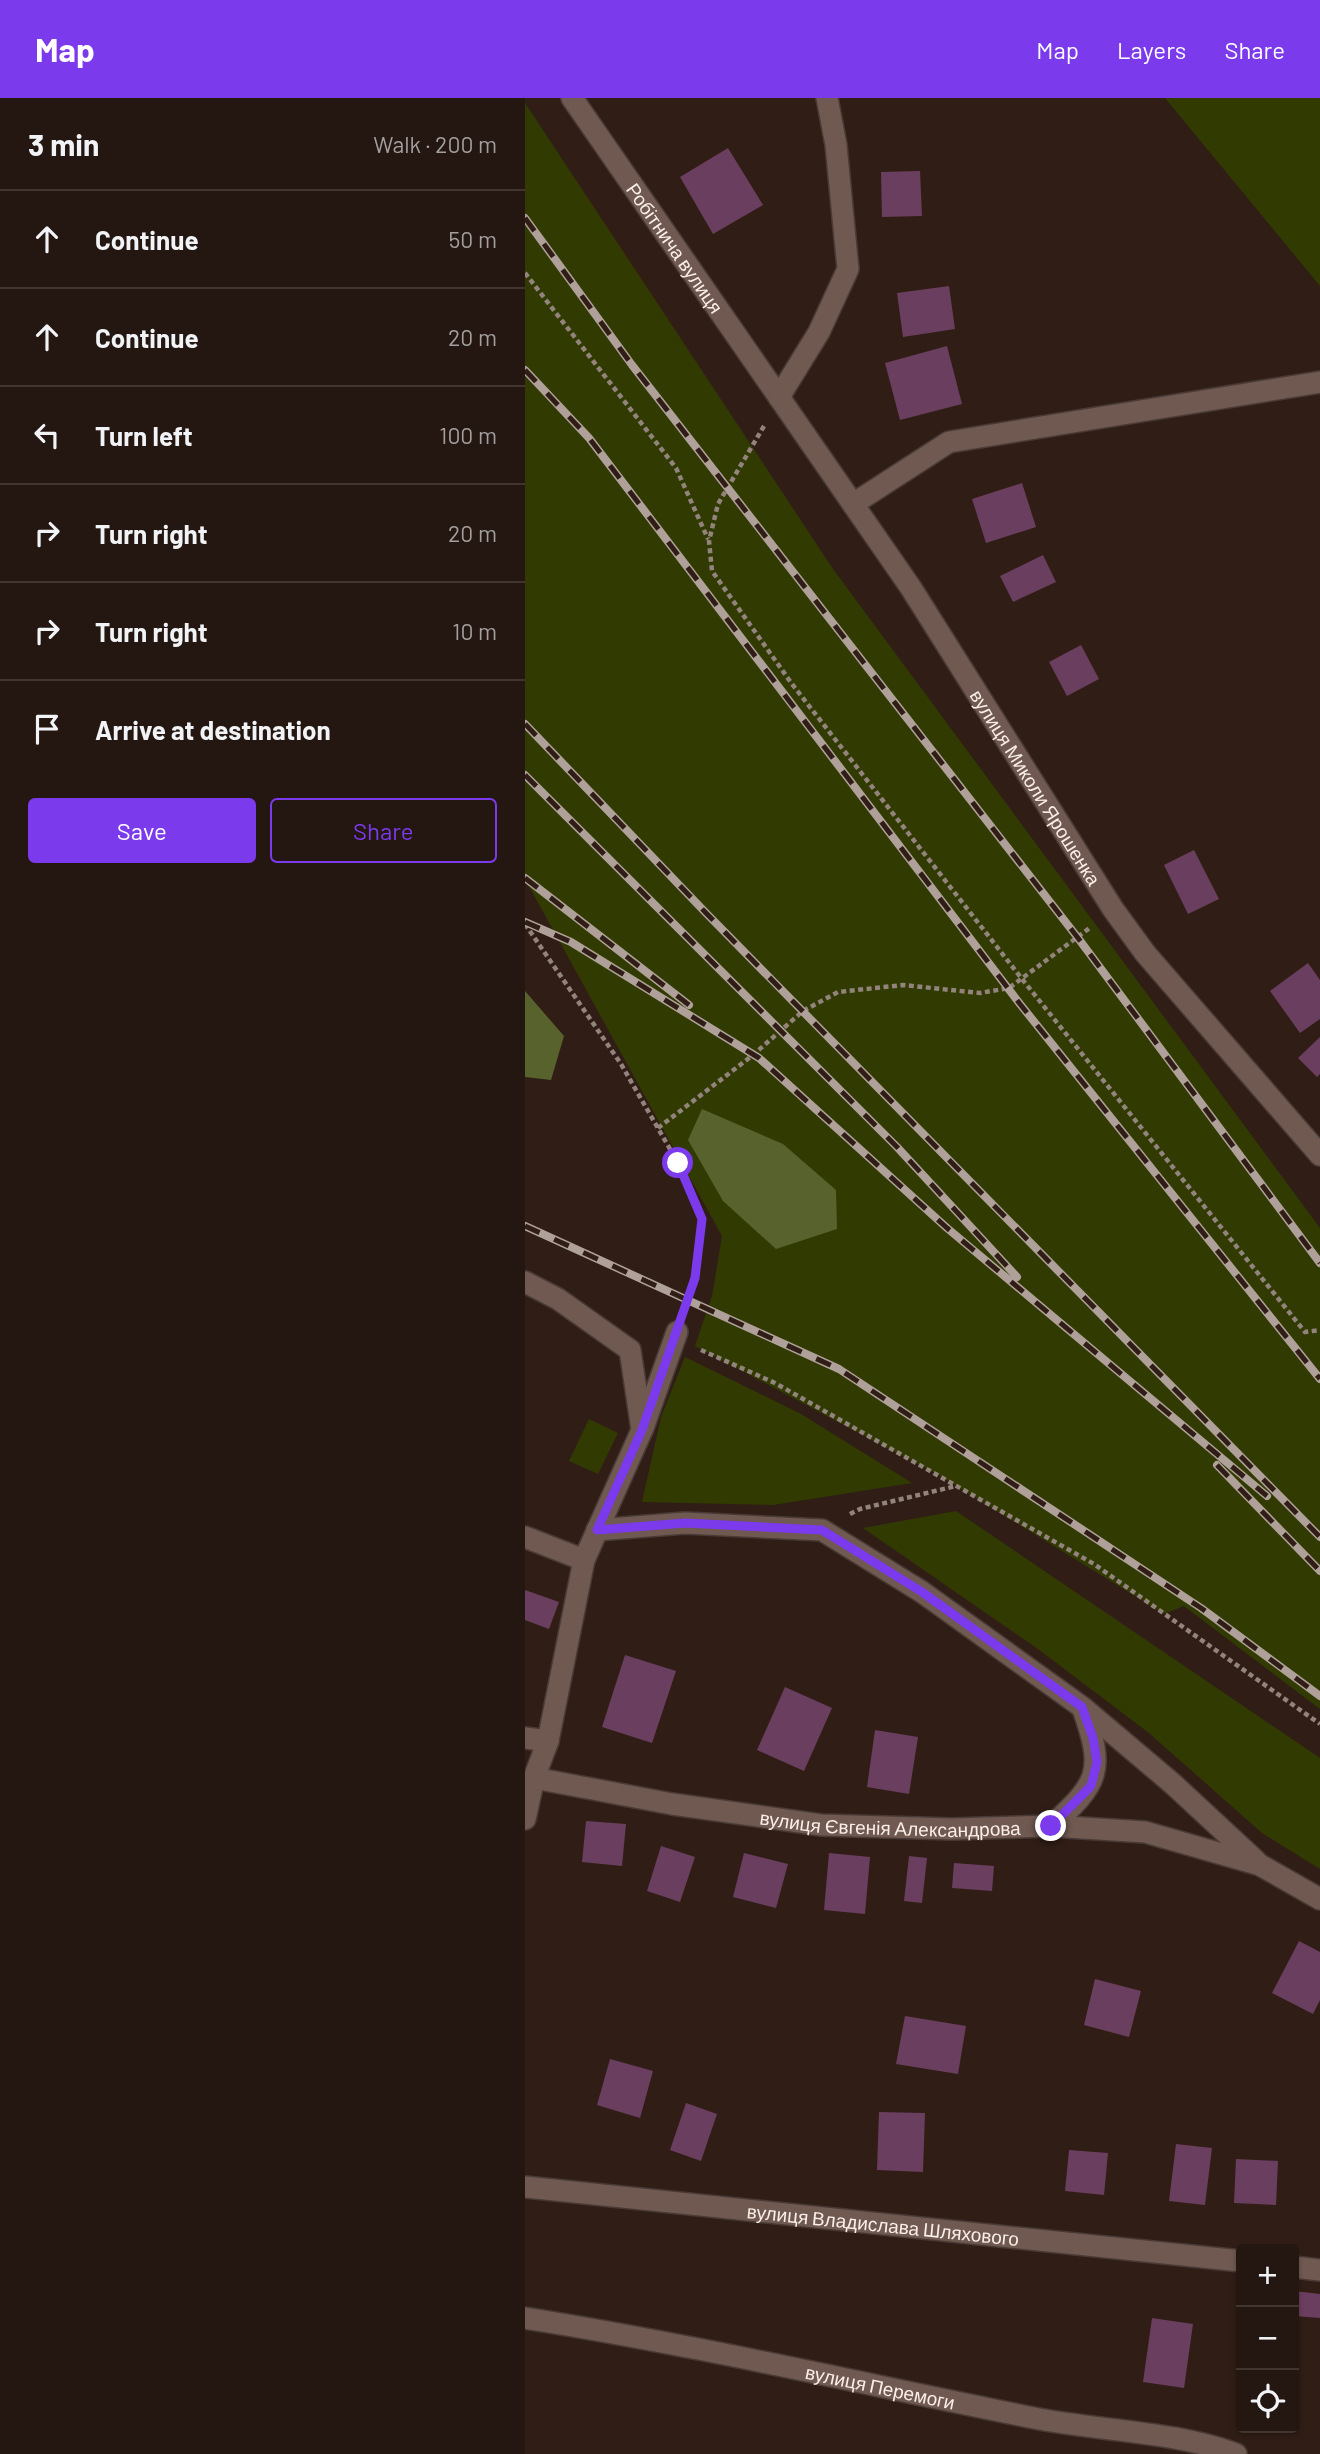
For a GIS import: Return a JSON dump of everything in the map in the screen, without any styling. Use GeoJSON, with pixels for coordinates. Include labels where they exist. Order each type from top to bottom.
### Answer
{"type":"FeatureCollection","features":[{"type":"Feature","properties":{"kind":"street","name":"Робітнича вулиця"},"geometry":{"type":"LineString","coordinates":[[572,98],[779,397]]}},
{"type":"Feature","properties":{"kind":"street"},"geometry":{"type":"LineString","coordinates":[[779,397],[819,332],[848,269],[836,145],[827,98]]}},
{"type":"Feature","properties":{"kind":"street"},"geometry":{"type":"LineString","coordinates":[[853,504],[949,442],[1320,382]]}},
{"type":"Feature","properties":{"kind":"street","name":"вулиця Миколи Ярошенка"},"geometry":{"type":"LineString","coordinates":[[779,397],[911,588],[1113,909],[1145,953],[1320,1156]]}},
{"type":"Feature","properties":{"kind":"street"},"geometry":{"type":"LineString","coordinates":[[525,1282],[558,1299],[630,1350],[642,1430]]}},
{"type":"Feature","properties":{"kind":"street"},"geometry":{"type":"LineString","coordinates":[[525,1819],[534,1778],[548,1741],[584,1560],[642,1430],[677,1332]]}},
{"type":"Feature","properties":{"kind":"street"},"geometry":{"type":"LineString","coordinates":[[597,1530],[685,1523],[822,1530],[922,1592],[1082,1707],[1173,1784],[1260,1865]]}},
{"type":"Feature","properties":{"kind":"street"},"geometry":{"type":"LineString","coordinates":[[525,1537],[584,1560]]}},
{"type":"Feature","properties":{"kind":"street"},"geometry":{"type":"LineString","coordinates":[[1051,1826],[1091,1786],[1097,1762],[1093,1738],[1082,1707]]}},
{"type":"Feature","properties":{"kind":"street"},"geometry":{"type":"LineString","coordinates":[[525,1738],[548,1741]]}},
{"type":"Feature","properties":{"kind":"street","name":"вулиця Євгенія Александрова"},"geometry":{"type":"LineString","coordinates":[[534,1778],[672,1804],[821,1825],[952,1829],[1051,1826],[1145,1832],[1260,1865],[1320,1899]]}},
{"type":"Feature","properties":{"kind":"street","name":"вулиця Владислава Шляхового"},"geometry":{"type":"LineString","coordinates":[[525,2187],[1236,2260]]}},
{"type":"Feature","properties":{"kind":"street"},"geometry":{"type":"LineString","coordinates":[[1299,2268],[1320,2270]]}},
{"type":"Feature","properties":{"kind":"street","name":"вулиця Перемоги"},"geometry":{"type":"LineString","coordinates":[[525,2318],[647,2337],[1087,2429],[1206,2443],[1236,2454]]}},
{"type":"Feature","properties":{"kind":"path"},"geometry":{"type":"LineString","coordinates":[[525,273],[675,468],[709,541],[712,571],[792,684],[1022,979],[1305,1332],[1320,1330]]}},
{"type":"Feature","properties":{"kind":"path"},"geometry":{"type":"LineString","coordinates":[[709,541],[718,504],[747,458],[779,397]]}},
{"type":"Feature","properties":{"kind":"path"},"geometry":{"type":"LineString","coordinates":[[525,924],[621,1064],[678,1163],[702,1219],[695,1278],[677,1332],[706,1354],[775,1382],[1094,1564],[1320,1724]]}},
{"type":"Feature","properties":{"kind":"path"},"geometry":{"type":"LineString","coordinates":[[658,1128],[753,1055],[803,1011],[838,992],[903,985],[980,993],[1009,988],[1090,928]]}},
{"type":"Feature","properties":{"kind":"path"},"geometry":{"type":"LineString","coordinates":[[822,1530],[860,1509],[957,1486]]}},
{"type":"Feature","properties":{"kind":"green space"},"geometry":{"type":"Polygon","coordinates":[[[1165,98],[1320,98],[1320,286],[1165,98]]]}},
{"type":"Feature","properties":{"kind":"green space"},"geometry":{"type":"Polygon","coordinates":[[[525,103],[833,569],[1320,1228],[1320,1709],[1184,1606],[1164,1614],[942,1477],[695,1346],[712,1296],[722,1236],[525,879],[525,103]]]}},
{"type":"Feature","properties":{"kind":"green space"},"geometry":{"type":"Polygon","coordinates":[[[525,991],[564,1036],[551,1080],[525,1077],[525,991]]]}},
{"type":"Feature","properties":{"kind":"green space"},"geometry":{"type":"Polygon","coordinates":[[[702,1109],[783,1144],[836,1190],[837,1229],[776,1249],[723,1201],[688,1140],[702,1109]]]}},
{"type":"Feature","properties":{"kind":"green space"},"geometry":{"type":"Polygon","coordinates":[[[685,1357],[801,1414],[912,1483],[773,1505],[642,1502],[661,1417],[685,1357]]]}},
{"type":"Feature","properties":{"kind":"green space"},"geometry":{"type":"Polygon","coordinates":[[[589,1419],[618,1433],[598,1474],[569,1461],[589,1419]]]}},
{"type":"Feature","properties":{"kind":"green space"},"geometry":{"type":"Polygon","coordinates":[[[956,1511],[1320,1758],[1320,1869],[1262,1833],[1149,1733],[1038,1649],[863,1528],[956,1511]]]}},
{"type":"Feature","properties":{"kind":"building"},"geometry":{"type":"Polygon","coordinates":[[[728,148],[763,205],[713,234],[680,177],[728,148]]]}},
{"type":"Feature","properties":{"kind":"building"},"geometry":{"type":"Polygon","coordinates":[[[920,171],[922,216],[882,217],[881,172],[920,171]]]}},
{"type":"Feature","properties":{"kind":"building"},"geometry":{"type":"Polygon","coordinates":[[[949,286],[955,329],[903,337],[897,293],[949,286]]]}},
{"type":"Feature","properties":{"kind":"building"},"geometry":{"type":"Polygon","coordinates":[[[947,346],[962,404],[900,420],[885,363],[947,346]]]}},
{"type":"Feature","properties":{"kind":"building"},"geometry":{"type":"Polygon","coordinates":[[[1022,483],[1036,527],[986,543],[972,499],[1022,483]]]}},
{"type":"Feature","properties":{"kind":"building"},"geometry":{"type":"Polygon","coordinates":[[[1043,555],[1056,582],[1013,602],[1000,576],[1043,555]]]}},
{"type":"Feature","properties":{"kind":"building"},"geometry":{"type":"Polygon","coordinates":[[[1081,645],[1099,679],[1067,696],[1049,662],[1081,645]]]}},
{"type":"Feature","properties":{"kind":"building"},"geometry":{"type":"Polygon","coordinates":[[[1194,850],[1219,899],[1188,914],[1164,865],[1194,850]]]}},
{"type":"Feature","properties":{"kind":"building"},"geometry":{"type":"Polygon","coordinates":[[[1308,963],[1320,980],[1320,1019],[1300,1033],[1270,991],[1308,963]]]}},
{"type":"Feature","properties":{"kind":"building"},"geometry":{"type":"Polygon","coordinates":[[[1320,1037],[1320,1074],[1317,1077],[1298,1058],[1320,1037]]]}},
{"type":"Feature","properties":{"kind":"building"},"geometry":{"type":"Polygon","coordinates":[[[525,1590],[559,1602],[549,1629],[525,1620],[525,1590]]]}},
{"type":"Feature","properties":{"kind":"building"},"geometry":{"type":"Polygon","coordinates":[[[625,1655],[676,1671],[652,1743],[602,1727],[625,1655]]]}},
{"type":"Feature","properties":{"kind":"building"},"geometry":{"type":"Polygon","coordinates":[[[785,1687],[832,1708],[804,1771],[757,1750],[785,1687]]]}},
{"type":"Feature","properties":{"kind":"building"},"geometry":{"type":"Polygon","coordinates":[[[875,1730],[918,1737],[909,1794],[867,1787],[875,1730]]]}},
{"type":"Feature","properties":{"kind":"building"},"geometry":{"type":"Polygon","coordinates":[[[586,1821],[626,1824],[622,1866],[582,1862],[586,1821]]]}},
{"type":"Feature","properties":{"kind":"building"},"geometry":{"type":"Polygon","coordinates":[[[661,1846],[695,1857],[680,1902],[647,1891],[661,1846]]]}},
{"type":"Feature","properties":{"kind":"building"},"geometry":{"type":"Polygon","coordinates":[[[744,1853],[788,1864],[776,1908],[733,1897],[744,1853]]]}},
{"type":"Feature","properties":{"kind":"building"},"geometry":{"type":"Polygon","coordinates":[[[829,1853],[870,1857],[865,1914],[824,1910],[829,1853]]]}},
{"type":"Feature","properties":{"kind":"building"},"geometry":{"type":"Polygon","coordinates":[[[909,1856],[927,1858],[922,1903],[904,1901],[909,1856]]]}},
{"type":"Feature","properties":{"kind":"building"},"geometry":{"type":"Polygon","coordinates":[[[954,1863],[994,1866],[992,1891],[952,1888],[954,1863]]]}},
{"type":"Feature","properties":{"kind":"building"},"geometry":{"type":"Polygon","coordinates":[[[1299,1941],[1320,1952],[1320,2000],[1313,2014],[1272,1993],[1299,1941]]]}},
{"type":"Feature","properties":{"kind":"building"},"geometry":{"type":"Polygon","coordinates":[[[1095,1979],[1141,1991],[1129,2037],[1084,2025],[1095,1979]]]}},
{"type":"Feature","properties":{"kind":"building"},"geometry":{"type":"Polygon","coordinates":[[[905,2016],[966,2026],[958,2074],[896,2064],[905,2016]]]}},
{"type":"Feature","properties":{"kind":"building"},"geometry":{"type":"Polygon","coordinates":[[[610,2059],[653,2071],[640,2118],[597,2105],[610,2059]]]}},
{"type":"Feature","properties":{"kind":"building"},"geometry":{"type":"Polygon","coordinates":[[[686,2103],[717,2114],[701,2161],[670,2150],[686,2103]]]}},
{"type":"Feature","properties":{"kind":"building"},"geometry":{"type":"Polygon","coordinates":[[[879,2112],[925,2113],[923,2172],[877,2170],[879,2112]]]}},
{"type":"Feature","properties":{"kind":"building"},"geometry":{"type":"Polygon","coordinates":[[[1176,2144],[1212,2148],[1205,2205],[1169,2201],[1176,2144]]]}},
{"type":"Feature","properties":{"kind":"building"},"geometry":{"type":"Polygon","coordinates":[[[1069,2150],[1108,2153],[1104,2195],[1065,2191],[1069,2150]]]}},
{"type":"Feature","properties":{"kind":"building"},"geometry":{"type":"Polygon","coordinates":[[[1236,2159],[1278,2161],[1276,2205],[1234,2203],[1236,2159]]]}},
{"type":"Feature","properties":{"kind":"building"},"geometry":{"type":"Polygon","coordinates":[[[1299,2292],[1320,2294],[1320,2318],[1299,2316],[1299,2292]]]}},
{"type":"Feature","properties":{"kind":"building"},"geometry":{"type":"Polygon","coordinates":[[[1152,2318],[1193,2324],[1184,2388],[1143,2382],[1152,2318]]]}},
{"type":"Feature","properties":{"kind":"railway"},"geometry":{"type":"LineString","coordinates":[[525,218],[632,365],[1078,938],[1320,1263]]}},
{"type":"Feature","properties":{"kind":"railway"},"geometry":{"type":"LineString","coordinates":[[525,370],[589,438],[1020,1004],[1320,1379]]}},
{"type":"Feature","properties":{"kind":"railway"},"geometry":{"type":"LineString","coordinates":[[525,724],[706,913],[1320,1537]]}},
{"type":"Feature","properties":{"kind":"railway"},"geometry":{"type":"LineString","coordinates":[[525,775],[897,1147],[1017,1277]]}},
{"type":"Feature","properties":{"kind":"railway"},"geometry":{"type":"LineString","coordinates":[[525,878],[689,1005]]}},
{"type":"Feature","properties":{"kind":"railway"},"geometry":{"type":"LineString","coordinates":[[525,922],[571,942],[759,1058],[947,1228],[1267,1496]]}},
{"type":"Feature","properties":{"kind":"railway"},"geometry":{"type":"LineString","coordinates":[[525,1226],[839,1369],[1201,1608],[1320,1696]]}},
{"type":"Feature","properties":{"kind":"railway"},"geometry":{"type":"LineString","coordinates":[[1217,1465],[1320,1571]]}},
{"type":"Feature","properties":{"kind":"route"},"geometry":{"type":"LineString","coordinates":[[678,1163],[702,1219],[695,1278],[642,1430],[597,1530],[685,1523],[822,1530],[922,1592],[1082,1707],[1093,1738],[1097,1762],[1091,1786],[1051,1826]]}}]}
